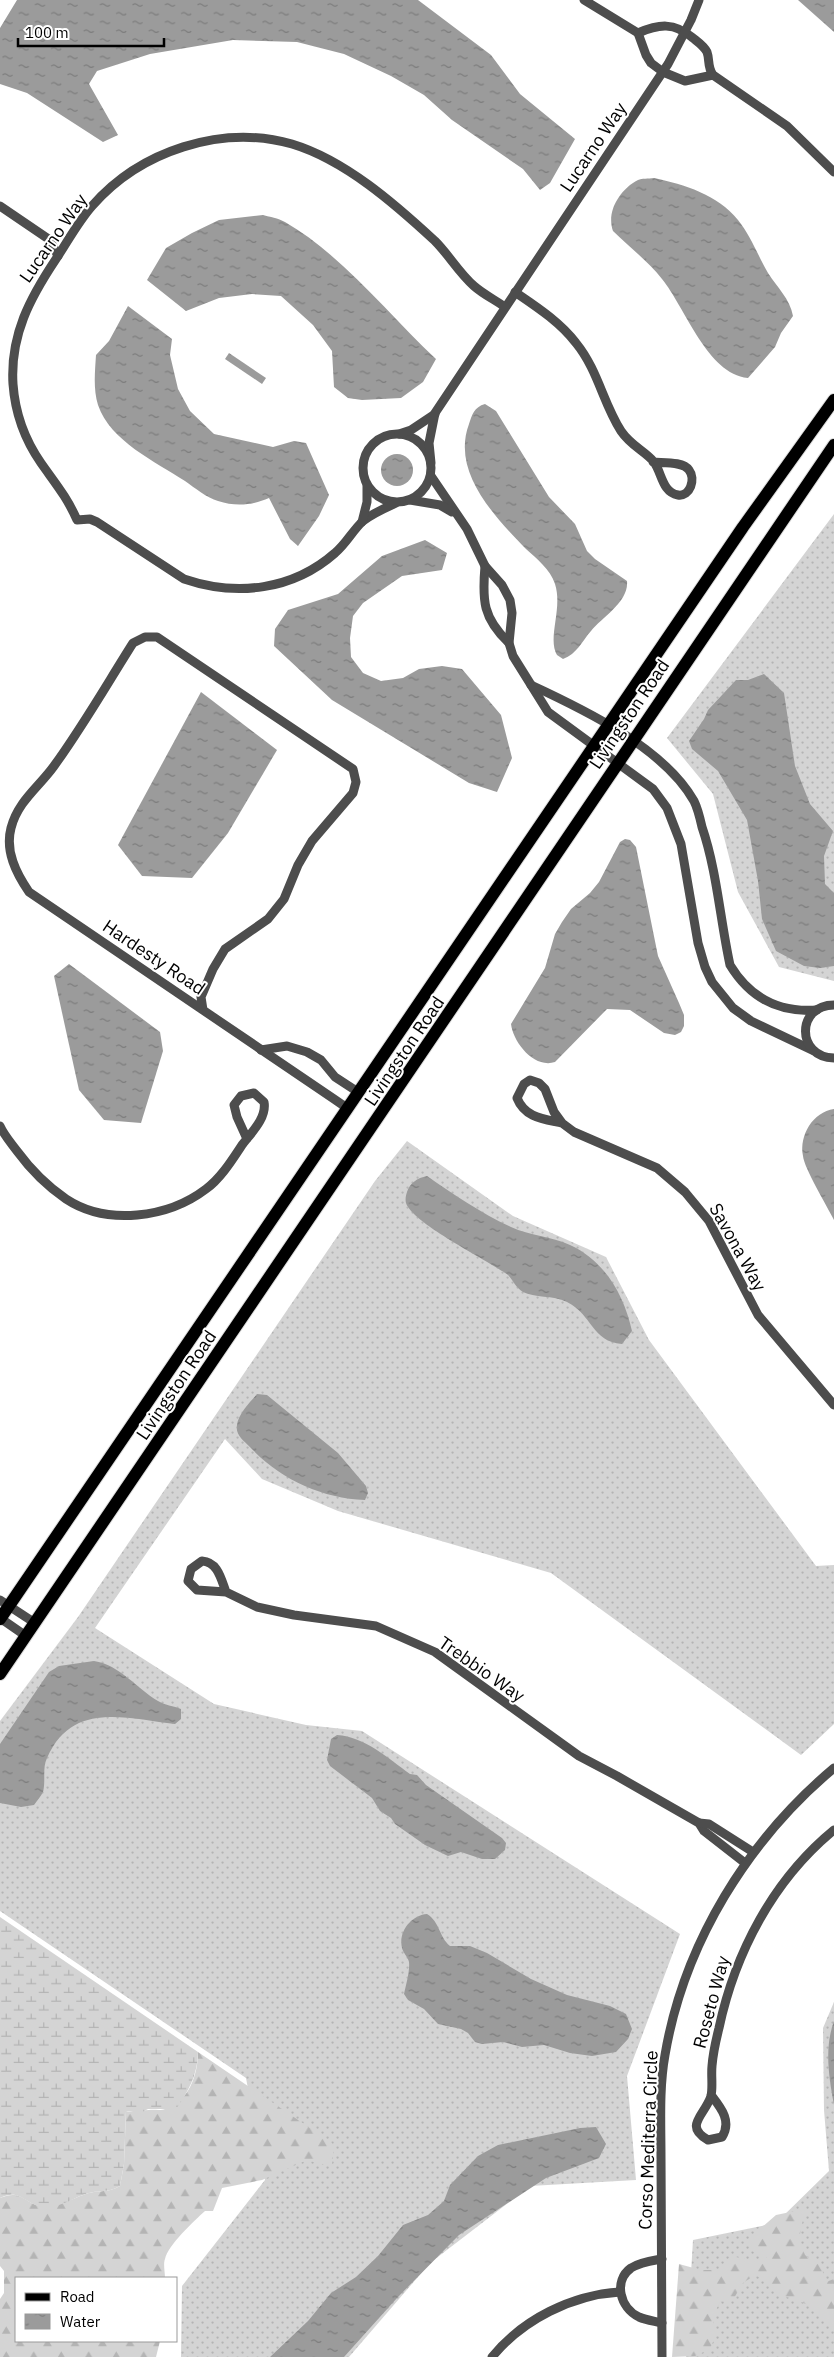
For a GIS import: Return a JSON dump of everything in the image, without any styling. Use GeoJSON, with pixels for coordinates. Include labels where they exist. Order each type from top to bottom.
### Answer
{"type":"FeatureCollection","features":[{"type":"Feature","properties":{"kind":"main road","name":"Livingston Road"},"geometry":{"type":"LineString","coordinates":[[0,1619],[4,1604],[358,1092],[769,489],[834,400]]}},
{"type":"Feature","properties":{"kind":"main road","name":"Livingston Road"},"geometry":{"type":"LineString","coordinates":[[0,1674],[383,1113],[617,763],[834,446]]}},
{"type":"Feature","properties":{"kind":"street"},"geometry":{"type":"LineString","coordinates":[[584,0],[638,33],[646,56],[651,63],[663,72],[685,81],[713,75]]}},
{"type":"Feature","properties":{"kind":"street","name":"Lucarno Way"},"geometry":{"type":"LineString","coordinates":[[431,462],[428,443],[435,413],[663,72],[686,32],[699,0]]}},
{"type":"Feature","properties":{"kind":"street"},"geometry":{"type":"LineString","coordinates":[[638,33],[659,25],[677,27],[686,32],[707,52],[709,70],[713,75],[787,126],[834,172]]}},
{"type":"Feature","properties":{"kind":"street","name":"Lucarno Way"},"geometry":{"type":"LineString","coordinates":[[396,503],[362,522],[337,552],[308,572],[276,584],[236,589],[199,584],[184,579],[97,522],[90,519],[78,520],[62,489],[41,463],[28,439],[18,414],[13,385],[14,352],[21,320],[34,292],[92,206],[124,177],[154,158],[186,146],[219,139],[271,140],[291,144],[322,156],[359,178],[435,242],[474,286],[505,307]]}},
{"type":"Feature","properties":{"kind":"street"},"geometry":{"type":"LineString","coordinates":[[0,206],[50,240],[58,256]]}},
{"type":"Feature","properties":{"kind":"street"},"geometry":{"type":"LineString","coordinates":[[50,240],[69,239]]}},
{"type":"Feature","properties":{"kind":"street"},"geometry":{"type":"LineString","coordinates":[[515,292],[553,320],[576,342],[591,366],[621,431],[635,448],[653,462],[666,487],[671,492],[681,495],[689,490],[692,480],[690,470],[687,467],[653,462]]}},
{"type":"Feature","properties":{"kind":"street","name":"Lucarno Way"},"geometry":{"type":"LineString","coordinates":[[398,434],[411,430],[435,413]]}},
{"type":"Feature","properties":{"kind":"street"},"geometry":{"type":"LineString","coordinates":[[410,500],[423,491],[431,476],[431,462],[427,452],[419,442],[409,437],[398,434],[381,438],[368,450],[363,468],[367,485],[382,499],[396,503],[410,500],[440,505],[454,513]]}},
{"type":"Feature","properties":{"kind":"street"},"geometry":{"type":"LineString","coordinates":[[431,476],[454,513],[467,529],[485,566],[502,585],[510,600],[512,613],[509,643],[513,656],[548,712],[653,789],[667,808],[681,844],[698,943],[705,967],[712,982],[730,1005],[751,1021],[832,1058]]}},
{"type":"Feature","properties":{"kind":"street","name":"Lucarno Way"},"geometry":{"type":"LineString","coordinates":[[362,522],[367,502],[367,485]]}},
{"type":"Feature","properties":{"kind":"street"},"geometry":{"type":"LineString","coordinates":[[485,566],[483,604],[490,621],[509,643]]}},
{"type":"Feature","properties":{"kind":"street","name":"Hardesty Road"},"geometry":{"type":"LineString","coordinates":[[203,1010],[201,997],[213,969],[225,949],[268,919],[284,899],[298,866],[312,841],[353,793],[356,782],[353,768],[158,636],[145,637],[133,643],[53,767],[18,808],[10,829],[9,848],[16,873],[29,892],[347,1108]]}},
{"type":"Feature","properties":{"kind":"street"},"geometry":{"type":"LineString","coordinates":[[531,685],[572,704],[609,725],[633,740],[672,772],[694,802],[706,840],[730,965],[739,980],[767,1002],[790,1010],[817,1010]]}},
{"type":"Feature","properties":{"kind":"street"},"geometry":{"type":"LineString","coordinates":[[814,1051],[806,1037],[805,1029],[811,1015],[824,1006],[834,1005]]}},
{"type":"Feature","properties":{"kind":"street"},"geometry":{"type":"LineString","coordinates":[[260,1050],[287,1046],[307,1052],[321,1060],[335,1077],[358,1092]]}},
{"type":"Feature","properties":{"kind":"street","name":"Savona Way"},"geometry":{"type":"LineString","coordinates":[[562,1123],[537,1118],[527,1113],[520,1106],[517,1098],[524,1084],[530,1080],[539,1083],[545,1089],[554,1112],[562,1123],[574,1132],[657,1168],[685,1192],[709,1221],[758,1315],[834,1405]]}},
{"type":"Feature","properties":{"kind":"street"},"geometry":{"type":"LineString","coordinates":[[0,1126],[33,1172],[67,1200],[99,1212],[134,1216],[164,1211],[190,1200],[207,1188],[226,1169],[247,1139],[264,1113],[265,1107],[260,1096],[254,1093],[241,1096],[234,1105],[247,1139]]}},
{"type":"Feature","properties":{"kind":"street","name":"Trebbio Way"},"geometry":{"type":"LineString","coordinates":[[226,1592],[217,1569],[212,1564],[202,1561],[191,1569],[188,1577],[191,1586],[204,1591],[226,1592],[257,1607],[294,1615],[376,1626],[435,1652],[579,1756],[699,1823],[709,1824],[754,1852]]}},
{"type":"Feature","properties":{"kind":"street"},"geometry":{"type":"LineString","coordinates":[[4,1604],[35,1623]]}},
{"type":"Feature","properties":{"kind":"street"},"geometry":{"type":"LineString","coordinates":[[0,1619],[26,1636]]}},
{"type":"Feature","properties":{"kind":"street","name":"Corso Mediterra Circle"},"geometry":{"type":"LineString","coordinates":[[662,2357],[661,2118],[664,2057],[672,2018],[697,1950],[746,1863],[773,1826],[805,1792],[834,1768]]}},
{"type":"Feature","properties":{"kind":"street","name":"Trebbio Way"},"geometry":{"type":"LineString","coordinates":[[699,1823],[704,1831],[746,1863]]}},
{"type":"Feature","properties":{"kind":"street","name":"Roseto Way"},"geometry":{"type":"LineString","coordinates":[[711,2095],[726,2118],[727,2124],[722,2137],[708,2140],[699,2134],[696,2128],[698,2118],[711,2095],[712,2064],[718,2029],[727,1994],[742,1953],[760,1919],[787,1878],[834,1830]]}},
{"type":"Feature","properties":{"kind":"street"},"geometry":{"type":"LineString","coordinates":[[662,2259],[641,2263],[632,2267],[626,2272],[620,2292],[624,2305],[631,2312],[639,2317],[662,2322]]}},
{"type":"Feature","properties":{"kind":"street"},"geometry":{"type":"LineString","coordinates":[[492,2357],[522,2329],[551,2311],[583,2298],[620,2292]]}},
{"type":"Feature","properties":{"kind":"green space"},"geometry":{"type":"Polygon","coordinates":[[[834,514],[834,981],[779,967],[738,892],[713,794],[667,738],[834,514]]]}},
{"type":"Feature","properties":{"kind":"green space"},"geometry":{"type":"Polygon","coordinates":[[[407,1141],[513,1216],[606,1257],[649,1340],[816,1566],[834,1565],[834,1724],[801,1755],[551,1573],[338,1511],[262,1479],[225,1439],[95,1628],[214,1704],[306,1725],[362,1731],[680,1934],[627,2076],[636,2180],[530,2186],[430,2263],[349,2357],[181,2357],[182,2286],[265,2180],[246,2078],[0,1911],[0,1721],[78,1617],[375,1181],[407,1141]]]}},
{"type":"Feature","properties":{"kind":"green space"},"geometry":{"type":"Polygon","coordinates":[[[0,1917],[198,2052],[198,2060],[192,2082],[176,2109],[148,2109],[140,2113],[126,2111],[124,2164],[120,2186],[106,2191],[88,2193],[49,2207],[37,2206],[13,2195],[0,2198],[0,1917]]]}},
{"type":"Feature","properties":{"kind":"green space"},"geometry":{"type":"Polygon","coordinates":[[[834,2002],[834,2357],[686,2357],[693,2240],[776,2223],[829,2171],[824,2110],[823,2028],[834,2002]]]}},
{"type":"Feature","properties":{"kind":"green space"},"geometry":{"type":"Polygon","coordinates":[[[198,2052],[332,2143],[334,2148],[332,2164],[324,2165],[307,2160],[262,2180],[222,2188],[213,2211],[205,2211],[182,2234],[167,2253],[164,2261],[165,2277],[15,2277],[15,2342],[160,2342],[156,2357],[0,2357],[0,2299],[4,2293],[4,2271],[0,2266],[0,2198],[14,2195],[37,2205],[48,2206],[63,2203],[88,2193],[110,2190],[120,2186],[124,2164],[126,2111],[163,2110],[173,2105],[186,2094],[194,2078],[198,2052]]]}},
{"type":"Feature","properties":{"kind":"green space"},"geometry":{"type":"Polygon","coordinates":[[[805,2209],[799,2239],[805,2255],[821,2266],[826,2282],[834,2279],[834,2328],[810,2307],[797,2300],[781,2296],[771,2283],[755,2275],[743,2283],[734,2298],[720,2302],[713,2316],[715,2337],[710,2349],[695,2356],[672,2357],[679,2264],[701,2270],[718,2270],[731,2256],[750,2260],[767,2258],[750,2250],[751,2237],[776,2215],[805,2209]]]}},
{"type":"Feature","properties":{"kind":"water"},"geometry":{"type":"Polygon","coordinates":[[[17,0],[418,0],[491,55],[520,94],[575,139],[550,183],[540,190],[523,169],[452,120],[424,95],[391,76],[344,54],[297,42],[233,40],[150,54],[97,71],[89,84],[118,135],[103,142],[27,93],[0,84],[0,28],[17,0]]]}},
{"type":"Feature","properties":{"kind":"water"},"geometry":{"type":"Polygon","coordinates":[[[798,0],[834,0],[834,32],[798,0]]]}},
{"type":"Feature","properties":{"kind":"water"},"geometry":{"type":"Polygon","coordinates":[[[654,178],[700,192],[730,211],[747,233],[768,273],[789,304],[793,316],[781,333],[775,347],[748,378],[733,374],[720,365],[698,338],[671,291],[657,272],[613,231],[611,216],[620,195],[638,180],[654,178]]]}},
{"type":"Feature","properties":{"kind":"water"},"geometry":{"type":"Polygon","coordinates":[[[263,215],[285,222],[306,235],[326,251],[364,286],[436,359],[423,382],[401,398],[362,400],[348,398],[334,387],[332,351],[313,325],[281,296],[252,294],[219,298],[186,311],[147,280],[166,248],[192,233],[219,220],[263,215]]]}},
{"type":"Feature","properties":{"kind":"water"},"geometry":{"type":"Polygon","coordinates":[[[128,306],[172,339],[170,355],[178,389],[190,411],[214,434],[273,447],[294,441],[306,443],[329,495],[319,516],[298,546],[290,539],[269,498],[251,504],[238,505],[214,500],[135,449],[123,440],[104,418],[95,393],[96,355],[109,341],[128,306]]]}},
{"type":"Feature","properties":{"kind":"water"},"geometry":{"type":"Polygon","coordinates":[[[229,353],[266,378],[262,384],[225,359],[229,353]]]}},
{"type":"Feature","properties":{"kind":"water"},"geometry":{"type":"Polygon","coordinates":[[[485,404],[496,411],[549,497],[575,524],[587,551],[595,559],[627,581],[624,596],[614,609],[596,626],[576,651],[563,659],[557,655],[554,648],[557,594],[553,579],[543,565],[501,523],[479,492],[471,476],[466,459],[465,442],[472,415],[478,407],[485,404]]]}},
{"type":"Feature","properties":{"kind":"water"},"geometry":{"type":"Polygon","coordinates":[[[397,454],[408,459],[413,470],[408,481],[397,486],[386,481],[381,470],[386,459],[397,454]]]}},
{"type":"Feature","properties":{"kind":"water"},"geometry":{"type":"Polygon","coordinates":[[[425,540],[447,553],[442,570],[402,576],[363,603],[353,616],[350,638],[351,657],[363,673],[381,681],[403,678],[419,669],[442,666],[462,669],[501,715],[512,758],[497,792],[469,783],[332,700],[274,646],[275,629],[288,610],[338,594],[382,556],[425,540]]]}},
{"type":"Feature","properties":{"kind":"water"},"geometry":{"type":"Polygon","coordinates":[[[764,674],[784,693],[795,766],[810,804],[833,831],[824,856],[825,884],[834,893],[834,966],[820,968],[804,966],[776,951],[762,919],[758,881],[747,820],[718,771],[692,749],[689,741],[708,710],[736,680],[748,680],[764,674]]]}},
{"type":"Feature","properties":{"kind":"water"},"geometry":{"type":"Polygon","coordinates":[[[201,692],[277,750],[228,833],[192,878],[142,876],[118,845],[201,692]]]}},
{"type":"Feature","properties":{"kind":"water"},"geometry":{"type":"Polygon","coordinates":[[[625,839],[630,840],[636,847],[658,956],[684,1015],[684,1026],[681,1032],[675,1035],[664,1033],[630,1010],[607,1009],[555,1062],[540,1062],[532,1058],[520,1046],[511,1024],[545,968],[555,934],[562,922],[571,909],[590,893],[599,882],[620,842],[625,839]]]}},
{"type":"Feature","properties":{"kind":"water"},"geometry":{"type":"Polygon","coordinates":[[[69,964],[160,1032],[163,1051],[141,1123],[104,1120],[79,1090],[54,976],[69,964]]]}},
{"type":"Feature","properties":{"kind":"water"},"geometry":{"type":"Polygon","coordinates":[[[834,1109],[834,1220],[807,1169],[802,1148],[809,1126],[820,1115],[834,1109]]]}},
{"type":"Feature","properties":{"kind":"water"},"geometry":{"type":"Polygon","coordinates":[[[427,1176],[500,1222],[518,1230],[563,1242],[593,1260],[611,1280],[624,1305],[632,1331],[622,1344],[604,1338],[582,1313],[567,1302],[523,1292],[508,1275],[422,1221],[406,1203],[406,1197],[408,1189],[412,1184],[420,1178],[427,1176]]]}},
{"type":"Feature","properties":{"kind":"water"},"geometry":{"type":"Polygon","coordinates":[[[257,1394],[267,1395],[338,1453],[366,1486],[368,1493],[365,1500],[333,1495],[302,1485],[274,1468],[240,1438],[237,1432],[238,1421],[245,1408],[257,1394]]]}},
{"type":"Feature","properties":{"kind":"water"},"geometry":{"type":"Polygon","coordinates":[[[94,1661],[112,1667],[160,1702],[181,1709],[181,1719],[175,1724],[119,1717],[102,1717],[85,1721],[71,1728],[58,1740],[47,1758],[44,1770],[43,1792],[34,1805],[21,1807],[0,1803],[0,1744],[49,1672],[59,1666],[94,1661]]]}},
{"type":"Feature","properties":{"kind":"water"},"geometry":{"type":"Polygon","coordinates":[[[337,1735],[367,1744],[410,1774],[417,1775],[426,1785],[502,1838],[506,1843],[505,1850],[495,1859],[482,1859],[461,1852],[448,1856],[425,1845],[395,1824],[391,1818],[380,1811],[372,1798],[330,1766],[327,1760],[331,1739],[337,1735]]]}},
{"type":"Feature","properties":{"kind":"water"},"geometry":{"type":"Polygon","coordinates":[[[427,1914],[435,1921],[450,1946],[470,1946],[487,1953],[531,1979],[567,1995],[610,2006],[626,2014],[632,2029],[628,2039],[616,2052],[592,2056],[570,2053],[544,2045],[522,2047],[503,2042],[482,2044],[475,2042],[468,2033],[461,2029],[438,2024],[424,2009],[408,2000],[404,1994],[409,1966],[402,1948],[402,1936],[411,1921],[416,1917],[427,1914]]]}},
{"type":"Feature","properties":{"kind":"water"},"geometry":{"type":"Polygon","coordinates":[[[834,2021],[834,2105],[828,2052],[834,2021]]]}},
{"type":"Feature","properties":{"kind":"water"},"geometry":{"type":"Polygon","coordinates":[[[596,2127],[606,2144],[599,2158],[546,2178],[459,2235],[397,2298],[344,2357],[270,2357],[308,2321],[331,2293],[356,2277],[378,2256],[403,2225],[428,2215],[444,2201],[450,2185],[478,2156],[498,2145],[580,2128],[596,2127]]]}}]}
